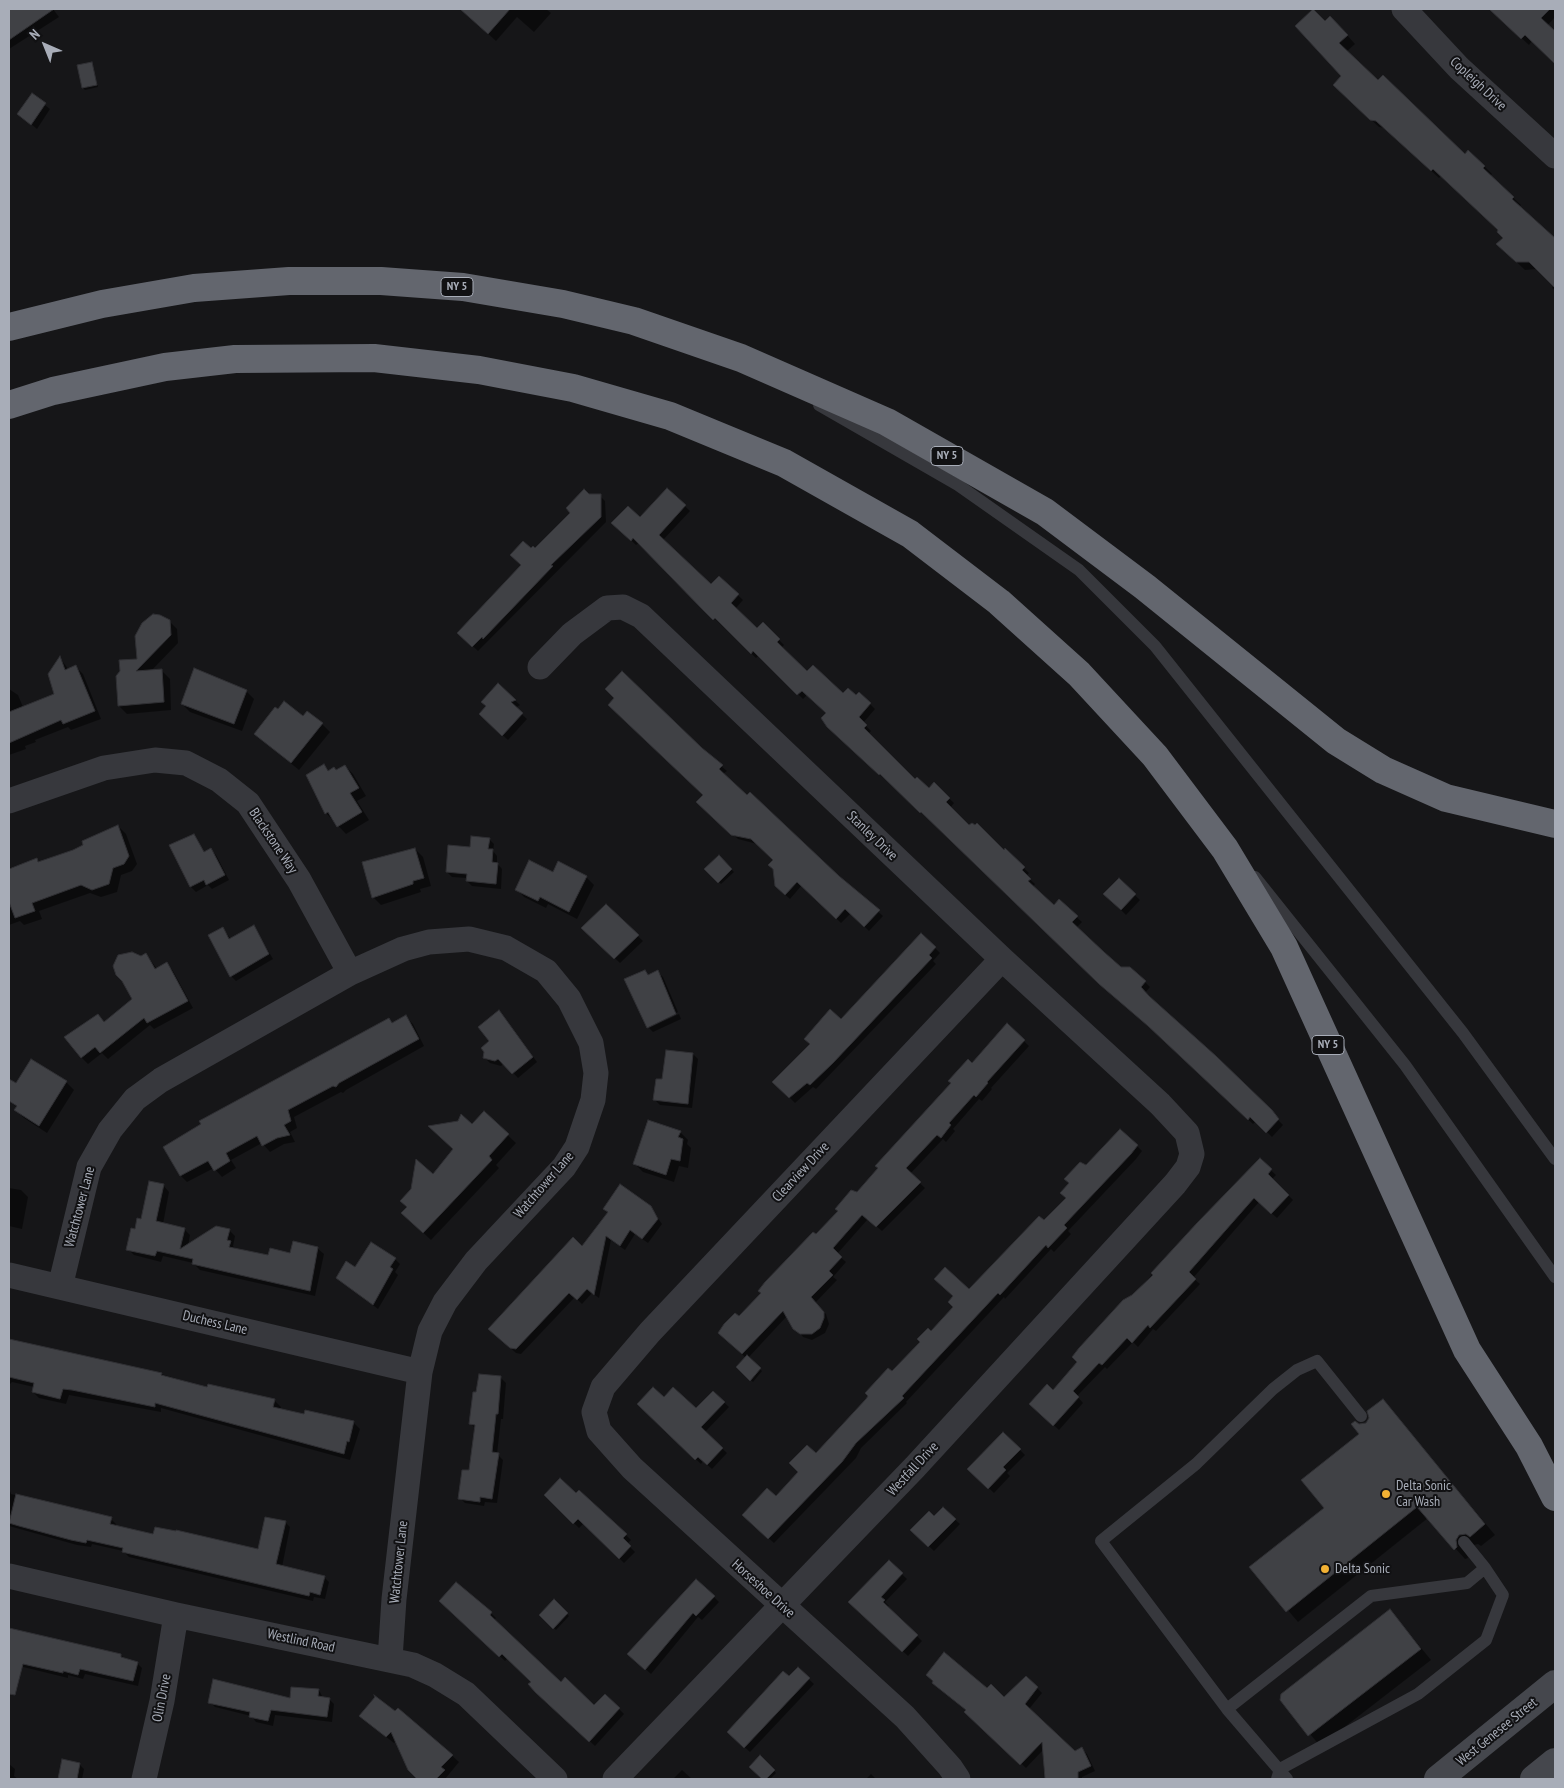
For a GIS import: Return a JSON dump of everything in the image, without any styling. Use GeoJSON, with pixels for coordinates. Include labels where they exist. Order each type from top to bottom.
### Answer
{"type":"FeatureCollection","features":[{"type":"Feature","properties":{"kind":"highway","name":"NY 5"},"geometry":{"type":"LineString","coordinates":[[9,327],[102,304],[194,288],[289,281],[381,281],[463,287],[563,304],[634,321],[725,352],[887,422],[1045,512],[1145,587],[1336,741],[1383,770],[1446,798],[1502,813],[1555,824]]}},
{"type":"Feature","properties":{"kind":"highway","name":"NY 5"},"geometry":{"type":"LineString","coordinates":[[9,405],[53,391],[165,367],[235,359],[374,358],[479,370],[573,388],[670,416],[784,463],[910,534],[998,602],[1079,674],[1157,758],[1225,849],[1284,947],[1467,1350],[1529,1446],[1555,1478]]}},
{"type":"Feature","properties":{"kind":"highway"},"geometry":{"type":"LineString","coordinates":[[1529,1446],[1555,1497]]}},
{"type":"Feature","properties":{"kind":"main road","name":"West Genesee Street"},"geometry":{"type":"LineString","coordinates":[[1438,1779],[1555,1684]]}},
{"type":"Feature","properties":{"kind":"main road"},"geometry":{"type":"LineString","coordinates":[[1534,1779],[1555,1762]]}},
{"type":"Feature","properties":{"kind":"street","name":"Copleigh Drive"},"geometry":{"type":"LineString","coordinates":[[1404,9],[1459,68],[1555,156]]}},
{"type":"Feature","properties":{"kind":"street","name":"Stanley Drive"},"geometry":{"type":"LineString","coordinates":[[540,667],[572,634],[607,608],[623,607],[641,616],[1002,959],[1160,1104],[1187,1133],[1191,1145]]}},
{"type":"Feature","properties":{"kind":"street","name":"Blackstone Way"},"geometry":{"type":"LineString","coordinates":[[9,801],[104,768],[154,760],[186,763],[219,780],[248,803],[299,880],[350,973]]}},
{"type":"Feature","properties":{"kind":"street","name":"Watchtower Lane"},"geometry":{"type":"LineString","coordinates":[[60,1287],[89,1167],[110,1130],[135,1099],[161,1080],[350,973],[403,949],[429,942],[469,940],[506,948],[546,971],[569,999],[591,1044],[596,1073],[593,1100],[577,1147],[564,1166],[476,1261],[446,1302],[430,1331],[420,1372],[394,1599],[390,1659]]}},
{"type":"Feature","properties":{"kind":"street","name":"Clearview Drive"},"geometry":{"type":"LineString","coordinates":[[603,1387],[650,1332],[1002,959]]}},
{"type":"Feature","properties":{"kind":"street","name":"Westfall Drive"},"geometry":{"type":"LineString","coordinates":[[615,1779],[915,1467],[1174,1184],[1188,1167],[1192,1154],[1191,1145]]}},
{"type":"Feature","properties":{"kind":"street","name":"Duchess Lane"},"geometry":{"type":"LineString","coordinates":[[9,1275],[420,1372]]}},
{"type":"Feature","properties":{"kind":"street","name":"Horseshoe Drive"},"geometry":{"type":"LineString","coordinates":[[603,1387],[594,1412],[599,1431],[632,1468],[782,1607],[905,1717],[950,1767],[958,1779]]}},
{"type":"Feature","properties":{"kind":"street","name":"Westlind Road"},"geometry":{"type":"LineString","coordinates":[[9,1576],[176,1615],[413,1665],[435,1675],[466,1694],[555,1779]]}},
{"type":"Feature","properties":{"kind":"street","name":"Olin Drive"},"geometry":{"type":"LineString","coordinates":[[144,1779],[162,1701],[176,1615]]}},
{"type":"Feature","properties":{"kind":"lane"},"geometry":{"type":"LineString","coordinates":[[725,352],[958,485],[1079,570],[1155,646],[1463,1033],[1555,1159]]}},
{"type":"Feature","properties":{"kind":"lane"},"geometry":{"type":"LineString","coordinates":[[1157,758],[1294,924],[1405,1065],[1555,1277]]}},
{"type":"Feature","properties":{"kind":"lane"},"geometry":{"type":"LineString","coordinates":[[1361,1416],[1317,1361],[1297,1370],[1273,1389],[1196,1464],[1101,1541],[1227,1709],[1281,1776],[1418,1694],[1486,1640],[1503,1595],[1485,1568],[1464,1542]]}},
{"type":"Feature","properties":{"kind":"lane"},"geometry":{"type":"LineString","coordinates":[[1227,1709],[1371,1596],[1467,1583],[1485,1568]]}},
{"type":"Feature","properties":{"kind":"building"},"geometry":{"type":"Polygon","coordinates":[[[9,9],[54,9],[9,40],[9,9]]]}},
{"type":"Feature","properties":{"kind":"building"},"geometry":{"type":"Polygon","coordinates":[[[460,9],[510,9],[488,34],[460,9]]]}},
{"type":"Feature","properties":{"kind":"building"},"geometry":{"type":"Polygon","coordinates":[[[1313,9],[1325,21],[1330,16],[1348,35],[1339,43],[1378,80],[1383,75],[1465,154],[1468,150],[1485,166],[1483,168],[1514,197],[1512,199],[1555,238],[1555,288],[1529,262],[1516,262],[1496,244],[1503,238],[1497,232],[1498,230],[1433,169],[1431,171],[1376,121],[1370,120],[1333,85],[1341,76],[1295,26],[1313,9]]]}},
{"type":"Feature","properties":{"kind":"building"},"geometry":{"type":"Polygon","coordinates":[[[1489,9],[1550,9],[1541,18],[1555,31],[1555,64],[1525,35],[1521,39],[1489,9]]]}},
{"type":"Feature","properties":{"kind":"building"},"geometry":{"type":"Polygon","coordinates":[[[92,62],[97,85],[82,88],[77,65],[92,62]]]}},
{"type":"Feature","properties":{"kind":"building"},"geometry":{"type":"Polygon","coordinates":[[[32,93],[46,103],[31,125],[17,114],[32,93]]]}},
{"type":"Feature","properties":{"kind":"building"},"geometry":{"type":"Polygon","coordinates":[[[667,488],[686,505],[659,535],[711,584],[719,576],[739,594],[731,603],[757,628],[763,622],[780,639],[777,642],[807,671],[813,665],[843,693],[848,688],[856,695],[859,692],[871,703],[859,717],[867,725],[864,728],[915,779],[917,777],[929,788],[934,782],[950,798],[946,802],[969,825],[977,823],[1004,850],[1005,848],[1025,867],[1022,870],[1031,879],[1028,881],[1054,905],[1059,899],[1078,916],[1072,922],[1121,967],[1130,967],[1146,981],[1141,987],[1149,996],[1216,1056],[1272,1110],[1279,1119],[1266,1133],[1250,1117],[1248,1120],[1148,1026],[1099,984],[921,812],[827,727],[821,718],[826,713],[802,691],[797,695],[753,651],[751,654],[715,618],[713,620],[633,538],[631,541],[611,523],[628,506],[640,517],[667,488]]]}},
{"type":"Feature","properties":{"kind":"building"},"geometry":{"type":"Polygon","coordinates":[[[584,489],[589,494],[601,494],[601,517],[551,565],[553,566],[483,639],[482,637],[472,647],[457,633],[521,565],[510,555],[523,541],[531,548],[533,546],[535,548],[570,513],[566,508],[584,489]]]}},
{"type":"Feature","properties":{"kind":"building"},"geometry":{"type":"Polygon","coordinates":[[[153,614],[170,620],[171,635],[136,671],[162,669],[164,702],[118,706],[116,676],[120,671],[119,660],[137,659],[135,636],[142,623],[153,614]]]}},
{"type":"Feature","properties":{"kind":"building"},"geometry":{"type":"Polygon","coordinates":[[[60,656],[65,670],[76,665],[95,711],[63,724],[61,720],[9,743],[9,712],[54,694],[48,674],[60,656]]]}},
{"type":"Feature","properties":{"kind":"building"},"geometry":{"type":"Polygon","coordinates":[[[194,668],[247,690],[234,724],[181,704],[194,668]]]}},
{"type":"Feature","properties":{"kind":"building"},"geometry":{"type":"Polygon","coordinates":[[[622,671],[702,748],[723,765],[719,769],[747,795],[750,792],[839,876],[880,910],[864,927],[845,909],[836,919],[797,882],[785,895],[775,886],[773,869],[768,865],[773,860],[751,839],[731,835],[696,802],[703,795],[608,705],[614,698],[605,689],[622,671]]]}},
{"type":"Feature","properties":{"kind":"building"},"geometry":{"type":"Polygon","coordinates":[[[498,683],[516,700],[511,702],[523,713],[502,736],[479,714],[486,706],[481,702],[498,683]]]}},
{"type":"Feature","properties":{"kind":"building"},"geometry":{"type":"Polygon","coordinates":[[[284,701],[303,716],[307,711],[323,723],[291,763],[254,734],[275,707],[278,709],[284,701]]]}},
{"type":"Feature","properties":{"kind":"building"},"geometry":{"type":"Polygon","coordinates":[[[324,764],[328,771],[334,767],[336,770],[345,765],[359,788],[350,793],[362,812],[337,827],[328,812],[325,814],[306,775],[324,764]]]}},
{"type":"Feature","properties":{"kind":"building"},"geometry":{"type":"Polygon","coordinates":[[[118,825],[129,856],[124,864],[113,868],[109,884],[92,890],[81,885],[32,903],[35,911],[15,918],[9,902],[9,869],[37,858],[38,862],[73,850],[83,845],[82,841],[118,825]]]}},
{"type":"Feature","properties":{"kind":"building"},"geometry":{"type":"Polygon","coordinates":[[[194,834],[204,852],[211,848],[225,875],[206,885],[204,880],[190,887],[169,845],[194,834]]]}},
{"type":"Feature","properties":{"kind":"building"},"geometry":{"type":"Polygon","coordinates":[[[471,836],[490,838],[488,849],[493,849],[492,862],[498,863],[496,884],[466,881],[467,874],[446,872],[448,845],[470,847],[471,836]]]}},
{"type":"Feature","properties":{"kind":"building"},"geometry":{"type":"Polygon","coordinates":[[[415,848],[424,878],[413,881],[413,884],[372,898],[362,862],[415,848]]]}},
{"type":"Feature","properties":{"kind":"building"},"geometry":{"type":"Polygon","coordinates":[[[719,855],[732,869],[718,883],[704,869],[719,855]]]}},
{"type":"Feature","properties":{"kind":"building"},"geometry":{"type":"Polygon","coordinates":[[[529,860],[553,872],[558,861],[587,876],[569,912],[540,897],[538,901],[515,890],[529,860]]]}},
{"type":"Feature","properties":{"kind":"building"},"geometry":{"type":"Polygon","coordinates":[[[1119,878],[1136,894],[1121,910],[1103,894],[1119,878]]]}},
{"type":"Feature","properties":{"kind":"building"},"geometry":{"type":"Polygon","coordinates":[[[606,904],[639,935],[614,959],[581,928],[606,904]]]}},
{"type":"Feature","properties":{"kind":"building"},"geometry":{"type":"Polygon","coordinates":[[[254,925],[269,954],[230,977],[208,935],[223,927],[229,939],[254,925]]]}},
{"type":"Feature","properties":{"kind":"building"},"geometry":{"type":"Polygon","coordinates":[[[921,933],[936,947],[929,955],[932,958],[833,1063],[810,1085],[807,1083],[789,1098],[772,1082],[810,1044],[804,1039],[830,1009],[841,1019],[921,933]]]}},
{"type":"Feature","properties":{"kind":"building"},"geometry":{"type":"Polygon","coordinates":[[[132,952],[141,956],[146,953],[155,969],[167,962],[188,1001],[147,1023],[144,1018],[100,1053],[95,1047],[81,1058],[64,1037],[98,1014],[104,1022],[132,999],[122,981],[116,975],[113,966],[118,955],[132,952]]]}},
{"type":"Feature","properties":{"kind":"building"},"geometry":{"type":"Polygon","coordinates":[[[645,970],[648,975],[658,970],[676,1014],[647,1028],[624,979],[645,970]]]}},
{"type":"Feature","properties":{"kind":"building"},"geometry":{"type":"Polygon","coordinates":[[[499,1010],[533,1057],[512,1074],[498,1059],[495,1061],[483,1058],[484,1052],[481,1048],[489,1041],[478,1027],[499,1010]]]}},
{"type":"Feature","properties":{"kind":"building"},"geometry":{"type":"Polygon","coordinates":[[[406,1015],[419,1039],[339,1083],[336,1087],[333,1086],[288,1110],[291,1121],[284,1125],[290,1135],[277,1138],[262,1146],[257,1136],[226,1153],[230,1161],[214,1171],[208,1161],[180,1176],[163,1147],[201,1124],[199,1121],[389,1018],[392,1023],[406,1015]]]}},
{"type":"Feature","properties":{"kind":"building"},"geometry":{"type":"Polygon","coordinates":[[[1007,1023],[1025,1040],[976,1097],[974,1095],[949,1123],[951,1125],[941,1138],[937,1135],[906,1168],[921,1182],[876,1227],[862,1215],[833,1248],[842,1257],[829,1271],[833,1275],[811,1297],[824,1312],[820,1328],[812,1334],[800,1334],[793,1329],[783,1311],[742,1354],[718,1333],[724,1324],[735,1313],[739,1316],[761,1293],[758,1291],[765,1282],[813,1232],[816,1234],[838,1211],[835,1209],[851,1190],[857,1192],[878,1168],[875,1166],[951,1083],[948,1081],[968,1059],[972,1063],[1007,1023]]]}},
{"type":"Feature","properties":{"kind":"building"},"geometry":{"type":"Polygon","coordinates":[[[666,1050],[693,1053],[688,1104],[653,1100],[656,1079],[662,1079],[666,1050]]]}},
{"type":"Feature","properties":{"kind":"building"},"geometry":{"type":"Polygon","coordinates":[[[31,1059],[67,1081],[39,1126],[14,1110],[17,1106],[9,1101],[9,1079],[16,1083],[31,1059]]]}},
{"type":"Feature","properties":{"kind":"building"},"geometry":{"type":"Polygon","coordinates":[[[484,1111],[509,1134],[489,1156],[492,1160],[423,1233],[401,1213],[407,1207],[400,1201],[411,1189],[416,1159],[433,1174],[453,1149],[428,1126],[458,1121],[461,1114],[472,1124],[484,1111]]]}},
{"type":"Feature","properties":{"kind":"building"},"geometry":{"type":"Polygon","coordinates":[[[648,1120],[681,1131],[678,1137],[683,1139],[680,1161],[671,1159],[666,1175],[633,1164],[648,1120]]]}},
{"type":"Feature","properties":{"kind":"building"},"geometry":{"type":"Polygon","coordinates":[[[1120,1129],[1138,1145],[1131,1154],[1064,1225],[1067,1228],[1048,1248],[1046,1245],[1000,1295],[998,1293],[902,1396],[904,1398],[856,1443],[842,1462],[768,1539],[742,1515],[767,1488],[776,1496],[798,1472],[789,1463],[807,1445],[816,1453],[866,1399],[868,1396],[865,1393],[888,1368],[892,1371],[920,1342],[917,1339],[928,1328],[931,1331],[953,1307],[948,1302],[953,1296],[934,1279],[945,1267],[969,1289],[1039,1216],[1044,1220],[1066,1198],[1060,1193],[1069,1183],[1064,1179],[1080,1162],[1086,1165],[1120,1129]]]}},
{"type":"Feature","properties":{"kind":"building"},"geometry":{"type":"Polygon","coordinates":[[[1260,1158],[1272,1169],[1268,1174],[1289,1195],[1271,1214],[1254,1198],[1189,1272],[1196,1279],[1150,1328],[1148,1325],[1132,1343],[1127,1338],[1102,1365],[1099,1363],[1073,1391],[1079,1397],[1053,1426],[1029,1404],[1047,1384],[1053,1390],[1077,1362],[1072,1357],[1079,1348],[1123,1300],[1132,1295],[1153,1275],[1151,1273],[1260,1158]]]}},
{"type":"Feature","properties":{"kind":"building"},"geometry":{"type":"Polygon","coordinates":[[[149,1181],[164,1184],[156,1221],[185,1228],[180,1249],[216,1226],[230,1229],[227,1240],[231,1241],[229,1247],[268,1255],[270,1248],[290,1253],[293,1241],[318,1247],[310,1291],[192,1264],[193,1259],[157,1251],[155,1256],[126,1250],[131,1228],[135,1229],[137,1218],[141,1219],[149,1181]]]}},
{"type":"Feature","properties":{"kind":"building"},"geometry":{"type":"Polygon","coordinates":[[[620,1184],[651,1206],[658,1219],[642,1239],[630,1230],[620,1246],[606,1236],[594,1295],[587,1289],[577,1300],[569,1293],[516,1349],[510,1348],[488,1329],[573,1237],[582,1246],[608,1212],[603,1209],[620,1184]]]}},
{"type":"Feature","properties":{"kind":"building"},"geometry":{"type":"Polygon","coordinates":[[[371,1242],[396,1258],[390,1267],[393,1269],[373,1305],[336,1278],[346,1261],[355,1267],[371,1242]]]}},
{"type":"Feature","properties":{"kind":"building"},"geometry":{"type":"Polygon","coordinates":[[[9,1339],[162,1373],[161,1375],[207,1387],[208,1384],[275,1399],[273,1407],[304,1414],[305,1410],[354,1421],[349,1442],[347,1441],[344,1454],[155,1403],[155,1407],[63,1389],[60,1399],[32,1392],[34,1383],[9,1377],[9,1339]]]}},
{"type":"Feature","properties":{"kind":"building"},"geometry":{"type":"Polygon","coordinates":[[[747,1355],[761,1368],[750,1381],[736,1367],[747,1355]]]}},
{"type":"Feature","properties":{"kind":"building"},"geometry":{"type":"Polygon","coordinates":[[[479,1374],[501,1376],[492,1452],[499,1453],[492,1499],[480,1497],[480,1502],[458,1499],[462,1470],[469,1470],[475,1425],[469,1424],[473,1392],[476,1392],[479,1374]]]}},
{"type":"Feature","properties":{"kind":"building"},"geometry":{"type":"Polygon","coordinates":[[[653,1387],[664,1397],[673,1387],[696,1408],[713,1391],[725,1402],[701,1427],[723,1448],[707,1465],[698,1457],[695,1460],[637,1404],[653,1387]]]}},
{"type":"Feature","properties":{"kind":"building","name":"Delta Sonic Car Wash"},"geometry":{"type":"Polygon","coordinates":[[[1383,1399],[1485,1524],[1470,1537],[1466,1534],[1459,1535],[1456,1540],[1457,1547],[1454,1550],[1417,1507],[1286,1612],[1249,1567],[1324,1508],[1301,1480],[1359,1434],[1351,1424],[1355,1421],[1359,1424],[1366,1423],[1369,1418],[1367,1411],[1383,1399]]]}},
{"type":"Feature","properties":{"kind":"building"},"geometry":{"type":"Polygon","coordinates":[[[1003,1432],[1021,1449],[1003,1467],[1006,1470],[988,1489],[967,1469],[1003,1432]]]}},
{"type":"Feature","properties":{"kind":"building"},"geometry":{"type":"Polygon","coordinates":[[[560,1478],[576,1493],[579,1490],[627,1534],[623,1538],[631,1546],[619,1559],[578,1519],[573,1524],[544,1495],[560,1478]]]}},
{"type":"Feature","properties":{"kind":"building"},"geometry":{"type":"Polygon","coordinates":[[[16,1494],[112,1517],[110,1524],[153,1534],[155,1527],[176,1530],[258,1549],[265,1517],[286,1521],[276,1564],[325,1576],[320,1595],[310,1592],[309,1596],[122,1552],[123,1548],[87,1540],[86,1543],[71,1540],[9,1523],[16,1494]]]}},
{"type":"Feature","properties":{"kind":"building"},"geometry":{"type":"Polygon","coordinates":[[[943,1507],[956,1519],[928,1547],[910,1530],[929,1511],[934,1516],[943,1507]]]}},
{"type":"Feature","properties":{"kind":"building"},"geometry":{"type":"Polygon","coordinates":[[[889,1560],[903,1573],[881,1597],[885,1600],[883,1602],[918,1635],[902,1652],[848,1602],[889,1560]]]}},
{"type":"Feature","properties":{"kind":"building"},"geometry":{"type":"Polygon","coordinates":[[[696,1579],[715,1596],[696,1616],[693,1613],[645,1670],[627,1654],[696,1579]]]}},
{"type":"Feature","properties":{"kind":"building"},"geometry":{"type":"Polygon","coordinates":[[[456,1582],[492,1612],[490,1615],[561,1682],[565,1677],[594,1705],[605,1694],[620,1708],[589,1742],[535,1692],[528,1684],[531,1682],[502,1654],[499,1657],[439,1601],[456,1582]]]}},
{"type":"Feature","properties":{"kind":"building"},"geometry":{"type":"Polygon","coordinates":[[[554,1599],[568,1613],[553,1629],[539,1615],[554,1599]]]}},
{"type":"Feature","properties":{"kind":"building"},"geometry":{"type":"Polygon","coordinates":[[[1390,1609],[1421,1649],[1308,1736],[1280,1700],[1281,1694],[1390,1609]]]}},
{"type":"Feature","properties":{"kind":"building"},"geometry":{"type":"Polygon","coordinates":[[[9,1628],[121,1654],[121,1657],[138,1662],[133,1681],[80,1669],[78,1675],[23,1664],[15,1695],[9,1694],[9,1628]]]}},
{"type":"Feature","properties":{"kind":"building"},"geometry":{"type":"Polygon","coordinates":[[[944,1652],[987,1688],[991,1684],[1004,1697],[1026,1676],[1038,1687],[1025,1704],[1075,1751],[1082,1747],[1091,1766],[1078,1772],[1078,1779],[1045,1779],[1042,1742],[1020,1765],[964,1712],[966,1710],[932,1683],[933,1681],[926,1675],[944,1652]]]}},
{"type":"Feature","properties":{"kind":"building"},"geometry":{"type":"Polygon","coordinates":[[[798,1667],[810,1678],[744,1748],[727,1732],[783,1671],[789,1676],[798,1667]]]}},
{"type":"Feature","properties":{"kind":"building"},"geometry":{"type":"Polygon","coordinates":[[[213,1679],[290,1698],[291,1687],[319,1689],[318,1696],[330,1698],[327,1717],[271,1710],[268,1721],[249,1717],[250,1712],[208,1703],[213,1679]]]}},
{"type":"Feature","properties":{"kind":"building"},"geometry":{"type":"Polygon","coordinates":[[[374,1695],[395,1711],[398,1708],[453,1755],[441,1767],[445,1770],[436,1779],[417,1779],[408,1770],[391,1732],[386,1737],[359,1716],[375,1697],[374,1695]]]}},
{"type":"Feature","properties":{"kind":"building"},"geometry":{"type":"Polygon","coordinates":[[[760,1755],[775,1770],[766,1779],[762,1779],[749,1767],[760,1755]]]}},
{"type":"Feature","properties":{"kind":"building"},"geometry":{"type":"Polygon","coordinates":[[[62,1759],[80,1763],[77,1779],[58,1779],[62,1759]]]}},
{"type":"Feature","properties":{"kind":"place","name":"Delta Sonic Car Wash"},"geometry":{"type":"Point","coordinates":[1386,1494]}},
{"type":"Feature","properties":{"kind":"place","name":"Delta Sonic"},"geometry":{"type":"Point","coordinates":[1325,1569]}}]}
